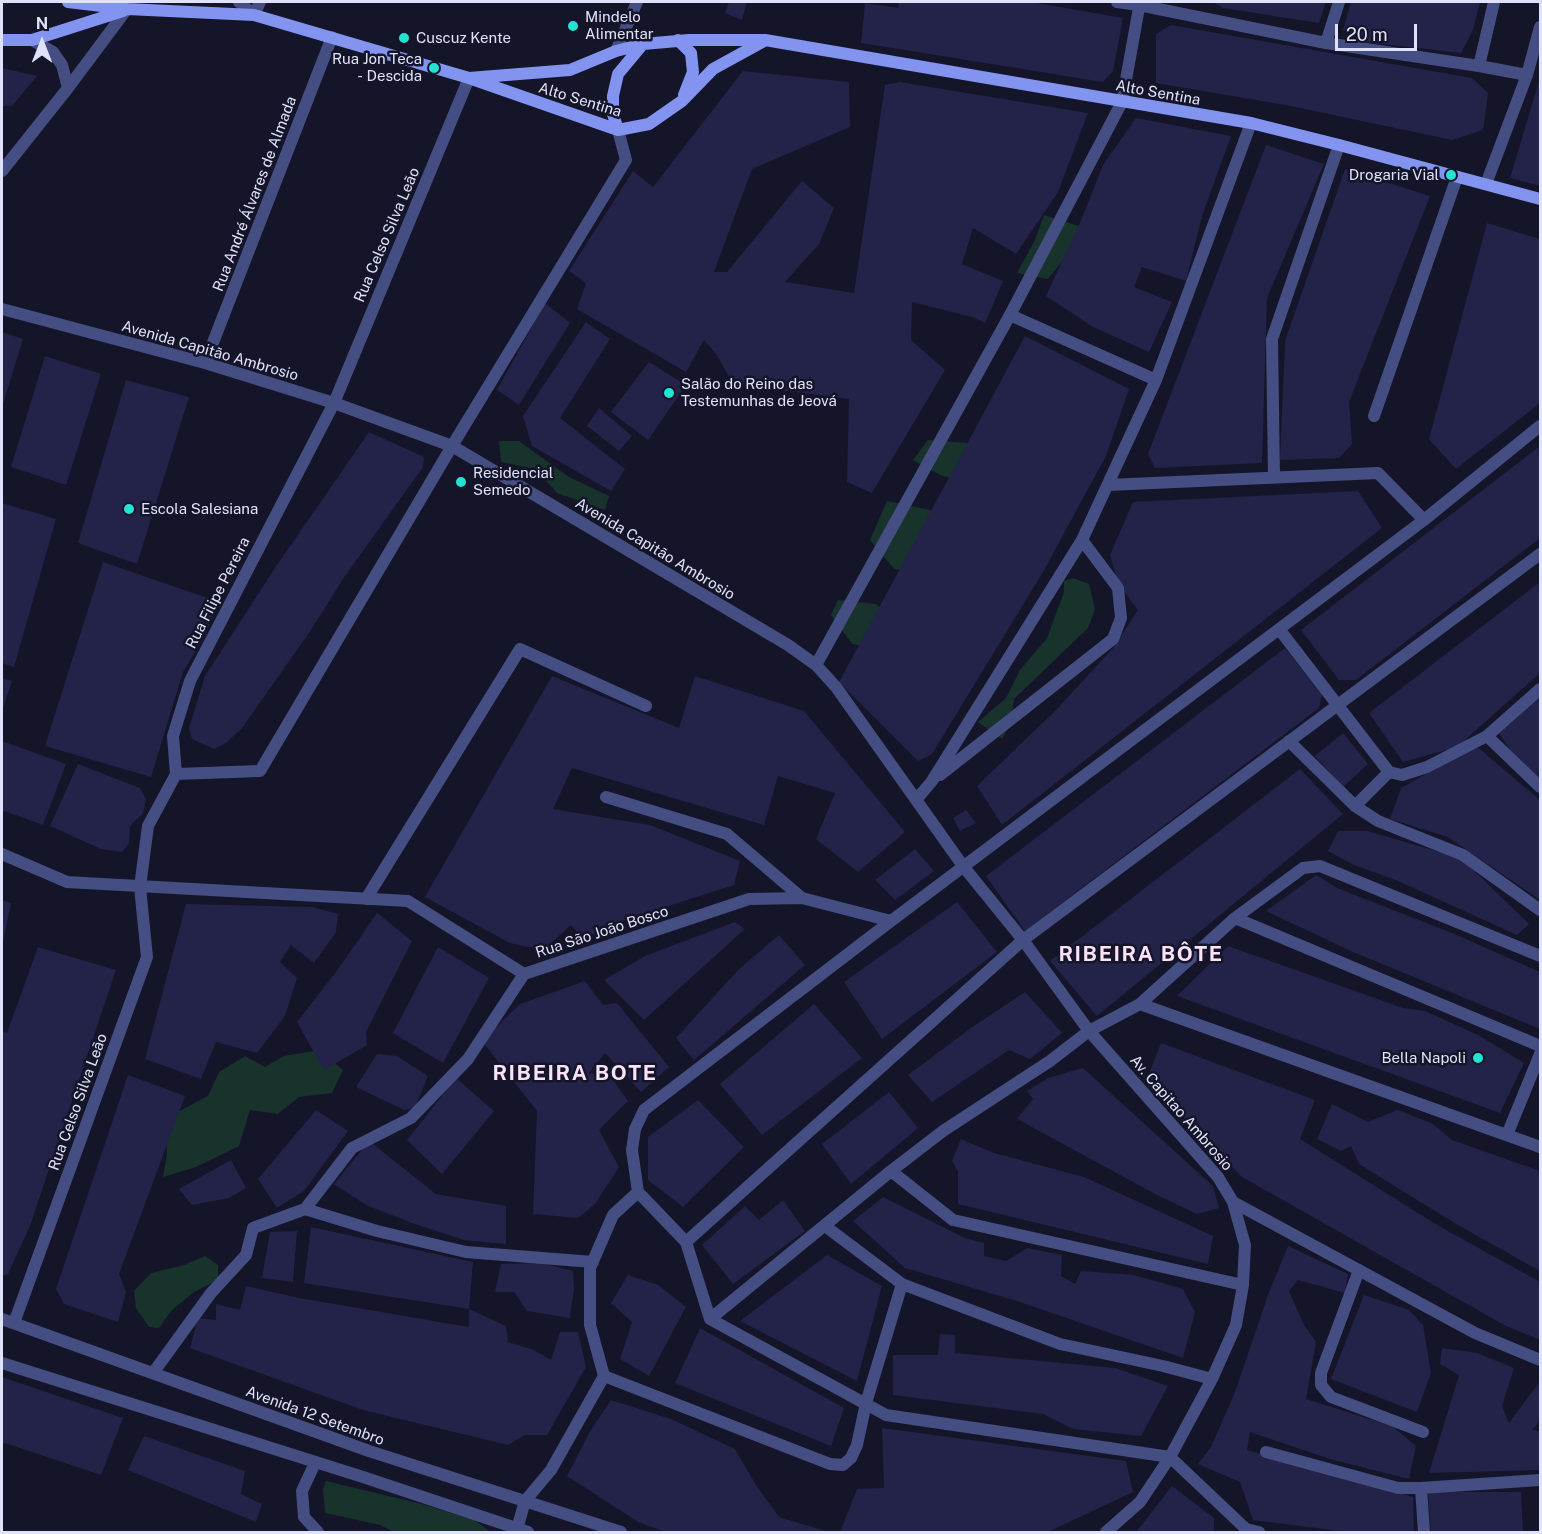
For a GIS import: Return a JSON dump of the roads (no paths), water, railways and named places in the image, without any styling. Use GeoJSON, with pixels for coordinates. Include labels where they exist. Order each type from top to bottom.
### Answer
{"type":"FeatureCollection","features":[{"type":"Feature","properties":{"kind":"main road","name":"Alto Sentina"},"geometry":{"type":"LineString","coordinates":[[68,2],[127,9],[254,15],[469,78],[618,130],[649,124],[682,101],[713,69],[765,40]]}},
{"type":"Feature","properties":{"kind":"main road"},"geometry":{"type":"LineString","coordinates":[[2,40],[32,40],[127,9]]}},
{"type":"Feature","properties":{"kind":"main road","name":"Alto Sentina"},"geometry":{"type":"LineString","coordinates":[[469,78],[570,70],[616,51],[643,44],[678,40],[765,40],[1251,123],[1540,199]]}},
{"type":"Feature","properties":{"kind":"main road"},"geometry":{"type":"LineString","coordinates":[[678,40],[691,53],[693,72],[682,101]]}},
{"type":"Feature","properties":{"kind":"main road"},"geometry":{"type":"LineString","coordinates":[[618,130],[613,96],[618,74],[643,44]]}},
{"type":"Feature","properties":{"kind":"street"},"geometry":{"type":"LineString","coordinates":[[239,2],[254,15],[260,2]]}},
{"type":"Feature","properties":{"kind":"street"},"geometry":{"type":"LineString","coordinates":[[616,51],[637,2]]}},
{"type":"Feature","properties":{"kind":"street"},"geometry":{"type":"LineString","coordinates":[[1117,2],[1140,3],[1326,43],[1527,75]]}},
{"type":"Feature","properties":{"kind":"street"},"geometry":{"type":"LineString","coordinates":[[1326,43],[1339,2]]}},
{"type":"Feature","properties":{"kind":"street"},"geometry":{"type":"LineString","coordinates":[[1479,66],[1494,2]]}},
{"type":"Feature","properties":{"kind":"street"},"geometry":{"type":"LineString","coordinates":[[816,665],[1010,315],[1122,102],[1140,3]]}},
{"type":"Feature","properties":{"kind":"street"},"geometry":{"type":"LineString","coordinates":[[2,171],[127,9]]}},
{"type":"Feature","properties":{"kind":"street"},"geometry":{"type":"LineString","coordinates":[[1486,184],[1527,75],[1540,27]]}},
{"type":"Feature","properties":{"kind":"street","name":"Rua André Álvares de Almada"},"geometry":{"type":"LineString","coordinates":[[205,363],[332,37]]}},
{"type":"Feature","properties":{"kind":"street"},"geometry":{"type":"LineString","coordinates":[[32,40],[53,52],[58,58],[62,64],[68,88]]}},
{"type":"Feature","properties":{"kind":"street","name":"Rua Celso Silva Leão"},"geometry":{"type":"LineString","coordinates":[[334,403],[469,78]]}},
{"type":"Feature","properties":{"kind":"street"},"geometry":{"type":"LineString","coordinates":[[916,800],[932,781],[1082,540],[1156,380],[1251,123]]}},
{"type":"Feature","properties":{"kind":"street"},"geometry":{"type":"LineString","coordinates":[[176,774],[260,771],[452,446],[626,160],[618,130]]}},
{"type":"Feature","properties":{"kind":"street"},"geometry":{"type":"LineString","coordinates":[[1274,478],[1272,339],[1340,145]]}},
{"type":"Feature","properties":{"kind":"street"},"geometry":{"type":"LineString","coordinates":[[1374,416],[1457,177]]}},
{"type":"Feature","properties":{"kind":"street","name":"Avenida Capitão Ambrosio"},"geometry":{"type":"LineString","coordinates":[[2,309],[205,363],[334,403],[452,446],[788,645],[816,665],[836,687],[963,866]]}},
{"type":"Feature","properties":{"kind":"street"},"geometry":{"type":"LineString","coordinates":[[1010,315],[1156,380]]}},
{"type":"Feature","properties":{"kind":"street","name":"Rua Filipe Pereira"},"geometry":{"type":"LineString","coordinates":[[176,774],[173,736],[190,681],[334,403]]}},
{"type":"Feature","properties":{"kind":"street"},"geometry":{"type":"LineString","coordinates":[[1259,1533],[1246,1529],[1170,1457],[886,1415],[711,1319],[686,1242],[638,1192],[632,1150],[635,1129],[645,1110],[963,866],[1424,520],[1540,426]]}},
{"type":"Feature","properties":{"kind":"street"},"geometry":{"type":"LineString","coordinates":[[1108,485],[1378,473],[1424,520]]}},
{"type":"Feature","properties":{"kind":"street"},"geometry":{"type":"LineString","coordinates":[[932,781],[1113,639],[1121,618],[1118,588],[1082,540]]}},
{"type":"Feature","properties":{"kind":"street"},"geometry":{"type":"LineString","coordinates":[[686,1242],[1023,940],[1540,554]]}},
{"type":"Feature","properties":{"kind":"street"},"geometry":{"type":"LineString","coordinates":[[1279,629],[1389,772],[1402,775],[1427,767],[1487,736],[1540,689]]}},
{"type":"Feature","properties":{"kind":"street"},"geometry":{"type":"LineString","coordinates":[[366,899],[520,649],[646,706]]}},
{"type":"Feature","properties":{"kind":"street"},"geometry":{"type":"LineString","coordinates":[[1487,736],[1540,787]]}},
{"type":"Feature","properties":{"kind":"street"},"geometry":{"type":"LineString","coordinates":[[1289,741],[1355,806],[1378,821],[1463,855],[1540,910]]}},
{"type":"Feature","properties":{"kind":"street"},"geometry":{"type":"LineString","coordinates":[[1355,806],[1389,772]]}},
{"type":"Feature","properties":{"kind":"street","name":"Rua Celso Silva Leão"},"geometry":{"type":"LineString","coordinates":[[14,1323],[147,957],[140,887],[148,826],[176,774]]}},
{"type":"Feature","properties":{"kind":"street"},"geometry":{"type":"LineString","coordinates":[[606,796],[727,834],[802,898]]}},
{"type":"Feature","properties":{"kind":"street","name":"Rua São João Bosco"},"geometry":{"type":"LineString","coordinates":[[2,854],[67,882],[408,901],[524,974],[749,899],[802,898],[891,921]]}},
{"type":"Feature","properties":{"kind":"street","name":"Av. Capitao Ambrosio"},"geometry":{"type":"LineString","coordinates":[[963,866],[1023,940],[1089,1031],[1218,1177],[1233,1202],[1245,1245],[1243,1285],[1236,1325],[1212,1379],[1170,1457],[1140,1502],[1106,1533]]}},
{"type":"Feature","properties":{"kind":"street"},"geometry":{"type":"LineString","coordinates":[[711,1319],[891,1171],[944,1131],[1050,1061],[1089,1031],[1140,1004],[1235,918],[1303,868],[1320,866],[1540,956]]}},
{"type":"Feature","properties":{"kind":"street"},"geometry":{"type":"LineString","coordinates":[[1235,918],[1540,1046]]}},
{"type":"Feature","properties":{"kind":"street"},"geometry":{"type":"LineString","coordinates":[[153,1373],[211,1293],[246,1255],[253,1228],[305,1209],[352,1148],[411,1118],[468,1059],[524,974]]}},
{"type":"Feature","properties":{"kind":"street"},"geometry":{"type":"LineString","coordinates":[[1140,1004],[1540,1147]]}},
{"type":"Feature","properties":{"kind":"street"},"geometry":{"type":"LineString","coordinates":[[1507,1135],[1540,1054]]}},
{"type":"Feature","properties":{"kind":"street"},"geometry":{"type":"LineString","coordinates":[[891,1171],[953,1220],[1243,1285]]}},
{"type":"Feature","properties":{"kind":"street"},"geometry":{"type":"LineString","coordinates":[[2,1363],[522,1531],[525,1501],[551,1470],[604,1376],[590,1325],[590,1268],[614,1215],[638,1192]]}},
{"type":"Feature","properties":{"kind":"street"},"geometry":{"type":"LineString","coordinates":[[1233,1202],[1475,1332],[1540,1360]]}},
{"type":"Feature","properties":{"kind":"street"},"geometry":{"type":"LineString","coordinates":[[305,1209],[377,1231],[466,1252],[593,1262]]}},
{"type":"Feature","properties":{"kind":"street"},"geometry":{"type":"LineString","coordinates":[[825,1226],[902,1284],[1060,1344],[1212,1379]]}},
{"type":"Feature","properties":{"kind":"street"},"geometry":{"type":"LineString","coordinates":[[1359,1270],[1321,1373],[1321,1385],[1331,1397],[1423,1432]]}},
{"type":"Feature","properties":{"kind":"street"},"geometry":{"type":"LineString","coordinates":[[604,1376],[830,1464],[843,1465],[851,1458],[857,1445],[866,1403],[902,1284]]}},
{"type":"Feature","properties":{"kind":"street","name":"Avenida 12 Setembro"},"geometry":{"type":"LineString","coordinates":[[2,1319],[369,1451],[621,1533]]}},
{"type":"Feature","properties":{"kind":"street"},"geometry":{"type":"LineString","coordinates":[[1266,1452],[1398,1488],[1540,1480]]}},
{"type":"Feature","properties":{"kind":"street"},"geometry":{"type":"LineString","coordinates":[[315,1463],[302,1491],[304,1516],[318,1533]]}},
{"type":"Feature","properties":{"kind":"street"},"geometry":{"type":"LineString","coordinates":[[1420,1488],[1424,1533]]}},
{"type":"Feature","properties":{"kind":"place","name":"Mindelo Alimentar"},"geometry":{"type":"Point","coordinates":[573,26]}},
{"type":"Feature","properties":{"kind":"place","name":"Cuscuz Kente"},"geometry":{"type":"Point","coordinates":[404,38]}},
{"type":"Feature","properties":{"kind":"place","name":"Rua Jon Teca - Descida"},"geometry":{"type":"Point","coordinates":[434,68]}},
{"type":"Feature","properties":{"kind":"place","name":"Drogaria Vial"},"geometry":{"type":"Point","coordinates":[1451,175]}},
{"type":"Feature","properties":{"kind":"place","name":"Salão do Reino das Testemunhas de Jeová"},"geometry":{"type":"Point","coordinates":[669,393]}},
{"type":"Feature","properties":{"kind":"place","name":"Residencial Semedo"},"geometry":{"type":"Point","coordinates":[461,482]}},
{"type":"Feature","properties":{"kind":"place","name":"Escola Salesiana"},"geometry":{"type":"Point","coordinates":[129,509]}},
{"type":"Feature","properties":{"kind":"place","name":"Bella Napoli"},"geometry":{"type":"Point","coordinates":[1478,1058]}},
{"type":"Feature","properties":{"kind":"district","name":"RIBEIRA BÔTE"},"geometry":{"type":"Point","coordinates":[1141,955]}},
{"type":"Feature","properties":{"kind":"district","name":"RIBEIRA BOTE"},"geometry":{"type":"Point","coordinates":[575,1074]}}]}
